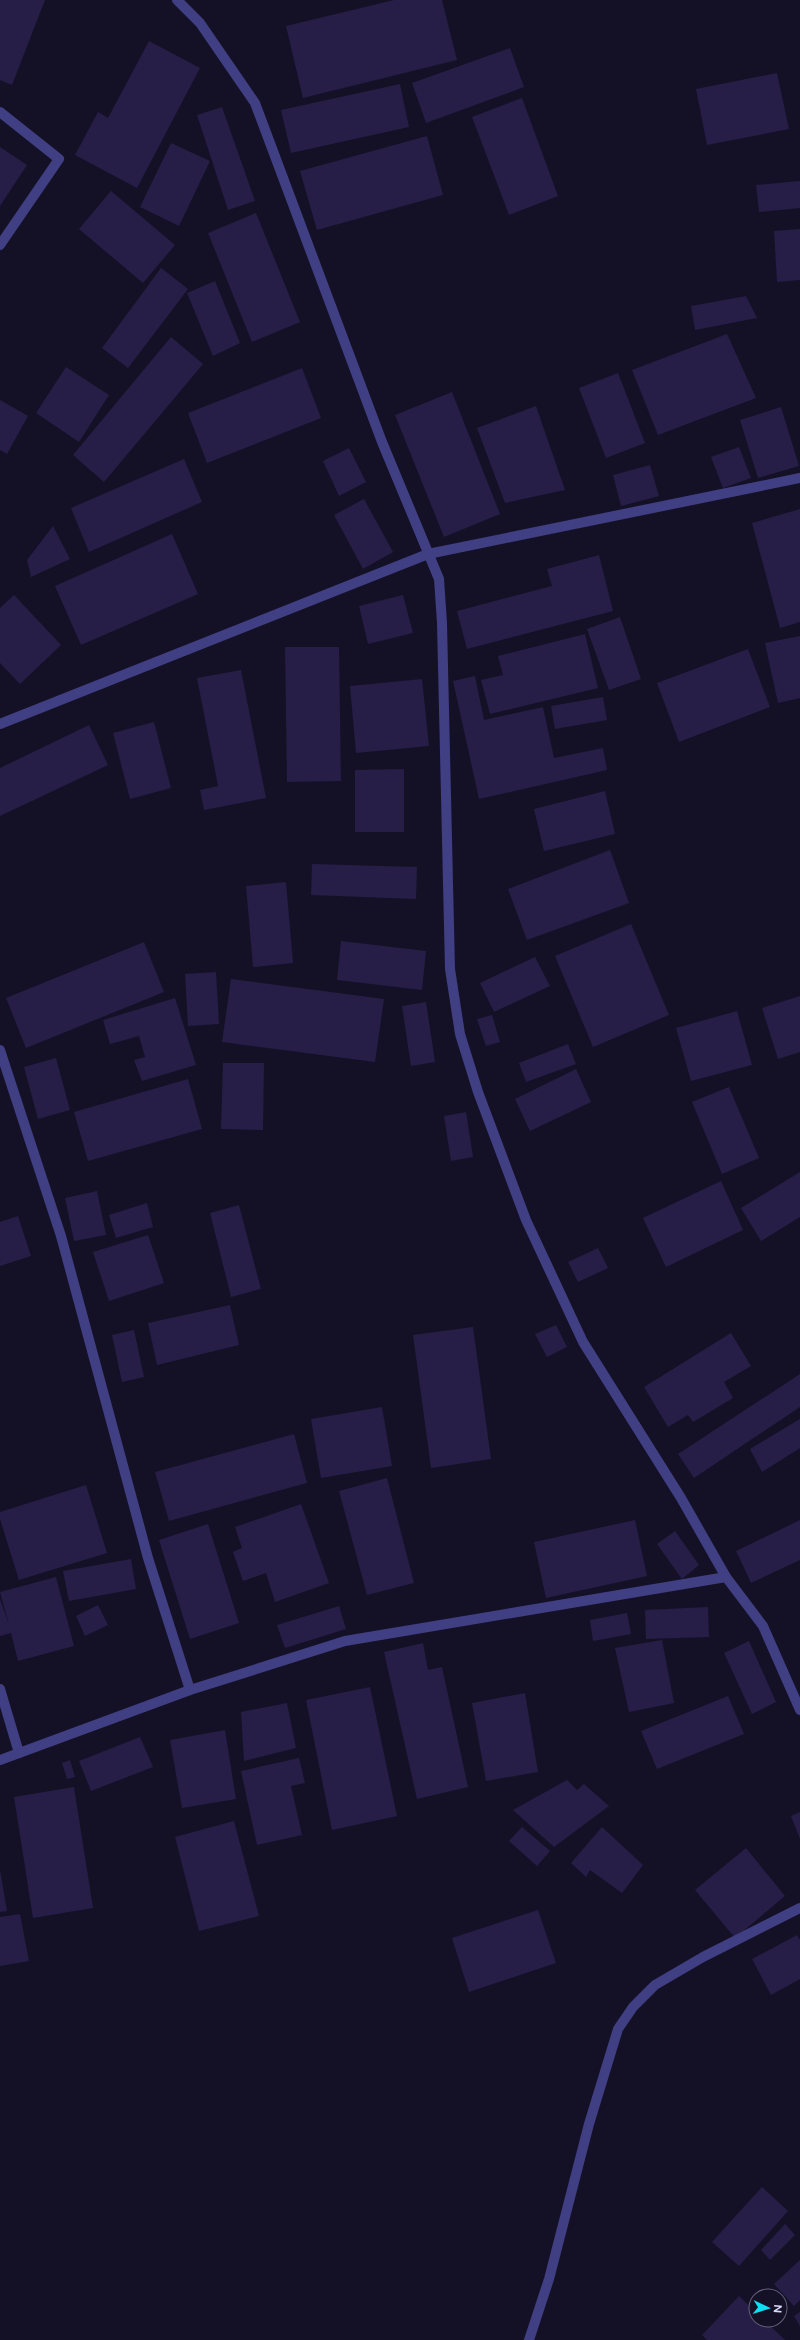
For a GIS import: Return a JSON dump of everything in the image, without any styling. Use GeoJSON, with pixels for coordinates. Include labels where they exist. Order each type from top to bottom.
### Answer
{"type":"FeatureCollection","features":[{"type":"Feature","properties":{"kind":"street"},"geometry":{"type":"LineString","coordinates":[[177,0],[200,23],[255,103],[382,442],[439,579],[442,623],[450,969],[460,1034],[478,1092],[526,1220],[584,1342],[681,1498],[726,1577],[763,1626],[800,1710]]}},
{"type":"Feature","properties":{"kind":"street"},"geometry":{"type":"LineString","coordinates":[[0,112],[59,159],[0,245]]}},
{"type":"Feature","properties":{"kind":"street"},"geometry":{"type":"LineString","coordinates":[[0,724],[428,554],[800,478]]}},
{"type":"Feature","properties":{"kind":"street"},"geometry":{"type":"LineString","coordinates":[[0,1050],[61,1236],[148,1558],[190,1690]]}},
{"type":"Feature","properties":{"kind":"street"},"geometry":{"type":"LineString","coordinates":[[0,1760],[190,1690],[345,1641],[726,1577]]}},
{"type":"Feature","properties":{"kind":"street"},"geometry":{"type":"LineString","coordinates":[[0,1689],[19,1753]]}},
{"type":"Feature","properties":{"kind":"street"},"geometry":{"type":"LineString","coordinates":[[529,2340],[549,2279],[589,2124],[618,2029],[633,2007],[655,1985],[709,1953],[800,1908]]}},
{"type":"Feature","properties":{"kind":"building"},"geometry":{"type":"Polygon","coordinates":[[[0,0],[45,0],[12,85],[0,80],[0,0]]]}},
{"type":"Feature","properties":{"kind":"building"},"geometry":{"type":"Polygon","coordinates":[[[394,0],[442,0],[457,60],[303,98],[286,26],[394,0]]]}},
{"type":"Feature","properties":{"kind":"building"},"geometry":{"type":"Polygon","coordinates":[[[149,41],[200,68],[137,188],[75,155],[98,112],[108,118],[149,41]]]}},
{"type":"Feature","properties":{"kind":"building"},"geometry":{"type":"Polygon","coordinates":[[[510,48],[524,87],[426,123],[412,83],[510,48]]]}},
{"type":"Feature","properties":{"kind":"building"},"geometry":{"type":"Polygon","coordinates":[[[777,73],[789,129],[707,145],[696,89],[777,73]]]}},
{"type":"Feature","properties":{"kind":"building"},"geometry":{"type":"Polygon","coordinates":[[[400,84],[409,127],[291,153],[281,110],[400,84]]]}},
{"type":"Feature","properties":{"kind":"building"},"geometry":{"type":"Polygon","coordinates":[[[522,98],[558,196],[509,215],[472,117],[522,98]]]}},
{"type":"Feature","properties":{"kind":"building"},"geometry":{"type":"Polygon","coordinates":[[[222,107],[255,201],[228,210],[197,115],[222,107]]]}},
{"type":"Feature","properties":{"kind":"building"},"geometry":{"type":"Polygon","coordinates":[[[427,136],[443,195],[317,230],[300,171],[427,136]]]}},
{"type":"Feature","properties":{"kind":"building"},"geometry":{"type":"Polygon","coordinates":[[[171,143],[210,161],[179,226],[140,207],[171,143]]]}},
{"type":"Feature","properties":{"kind":"building"},"geometry":{"type":"Polygon","coordinates":[[[0,147],[27,165],[0,206],[0,147]]]}},
{"type":"Feature","properties":{"kind":"building"},"geometry":{"type":"Polygon","coordinates":[[[800,181],[800,208],[759,212],[756,185],[800,181]]]}},
{"type":"Feature","properties":{"kind":"building"},"geometry":{"type":"Polygon","coordinates":[[[111,191],[175,245],[143,283],[79,229],[111,191]]]}},
{"type":"Feature","properties":{"kind":"building"},"geometry":{"type":"Polygon","coordinates":[[[256,213],[300,322],[252,342],[208,233],[256,213]]]}},
{"type":"Feature","properties":{"kind":"building"},"geometry":{"type":"Polygon","coordinates":[[[800,229],[800,280],[777,282],[774,231],[800,229]]]}},
{"type":"Feature","properties":{"kind":"building"},"geometry":{"type":"Polygon","coordinates":[[[161,268],[188,289],[128,368],[102,348],[161,268]]]}},
{"type":"Feature","properties":{"kind":"building"},"geometry":{"type":"Polygon","coordinates":[[[215,281],[240,343],[213,356],[187,293],[215,281]]]}},
{"type":"Feature","properties":{"kind":"building"},"geometry":{"type":"Polygon","coordinates":[[[746,296],[757,318],[695,330],[691,306],[746,296]]]}},
{"type":"Feature","properties":{"kind":"building"},"geometry":{"type":"Polygon","coordinates":[[[727,334],[756,398],[658,435],[632,370],[727,334]]]}},
{"type":"Feature","properties":{"kind":"building"},"geometry":{"type":"Polygon","coordinates":[[[171,337],[203,364],[104,482],[73,455],[171,337]]]}},
{"type":"Feature","properties":{"kind":"building"},"geometry":{"type":"Polygon","coordinates":[[[66,367],[109,395],[79,442],[36,413],[66,367]]]}},
{"type":"Feature","properties":{"kind":"building"},"geometry":{"type":"Polygon","coordinates":[[[302,368],[321,418],[207,463],[188,413],[302,368]]]}},
{"type":"Feature","properties":{"kind":"building"},"geometry":{"type":"Polygon","coordinates":[[[618,373],[645,443],[606,458],[579,388],[618,373]]]}},
{"type":"Feature","properties":{"kind":"building"},"geometry":{"type":"Polygon","coordinates":[[[452,392],[500,514],[444,537],[395,415],[452,392]]]}},
{"type":"Feature","properties":{"kind":"building"},"geometry":{"type":"Polygon","coordinates":[[[0,400],[28,416],[7,454],[0,450],[0,400]]]}},
{"type":"Feature","properties":{"kind":"building"},"geometry":{"type":"Polygon","coordinates":[[[536,406],[565,490],[505,503],[477,428],[536,406]]]}},
{"type":"Feature","properties":{"kind":"building"},"geometry":{"type":"Polygon","coordinates":[[[781,407],[799,466],[758,478],[740,420],[781,407]]]}},
{"type":"Feature","properties":{"kind":"building"},"geometry":{"type":"Polygon","coordinates":[[[739,447],[751,478],[723,488],[711,457],[739,447]]]}},
{"type":"Feature","properties":{"kind":"building"},"geometry":{"type":"Polygon","coordinates":[[[349,448],[366,482],[339,496],[323,461],[349,448]]]}},
{"type":"Feature","properties":{"kind":"building"},"geometry":{"type":"Polygon","coordinates":[[[184,459],[202,502],[89,552],[71,508],[184,459]]]}},
{"type":"Feature","properties":{"kind":"building"},"geometry":{"type":"Polygon","coordinates":[[[650,465],[659,496],[621,506],[613,475],[650,465]]]}},
{"type":"Feature","properties":{"kind":"building"},"geometry":{"type":"Polygon","coordinates":[[[364,499],[393,552],[363,569],[334,515],[364,499]]]}},
{"type":"Feature","properties":{"kind":"building"},"geometry":{"type":"Polygon","coordinates":[[[800,509],[800,622],[780,628],[752,523],[800,509]]]}},
{"type":"Feature","properties":{"kind":"building"},"geometry":{"type":"Polygon","coordinates":[[[53,526],[70,559],[31,577],[27,560],[53,526]]]}},
{"type":"Feature","properties":{"kind":"building"},"geometry":{"type":"Polygon","coordinates":[[[172,534],[198,594],[81,645],[55,586],[172,534]]]}},
{"type":"Feature","properties":{"kind":"building"},"geometry":{"type":"Polygon","coordinates":[[[599,555],[613,611],[467,649],[457,611],[552,586],[547,569],[599,555]]]}},
{"type":"Feature","properties":{"kind":"building"},"geometry":{"type":"Polygon","coordinates":[[[14,595],[61,645],[20,684],[0,663],[0,608],[14,595]]]}},
{"type":"Feature","properties":{"kind":"building"},"geometry":{"type":"Polygon","coordinates":[[[403,595],[413,633],[368,644],[359,606],[403,595]]]}},
{"type":"Feature","properties":{"kind":"building"},"geometry":{"type":"Polygon","coordinates":[[[620,617],[641,679],[609,690],[587,629],[620,617]]]}},
{"type":"Feature","properties":{"kind":"building"},"geometry":{"type":"Polygon","coordinates":[[[585,634],[598,688],[490,714],[481,680],[503,675],[498,656],[585,634]]]}},
{"type":"Feature","properties":{"kind":"building"},"geometry":{"type":"Polygon","coordinates":[[[800,636],[800,698],[778,703],[765,643],[800,636]]]}},
{"type":"Feature","properties":{"kind":"building"},"geometry":{"type":"Polygon","coordinates":[[[285,647],[339,647],[341,781],[287,782],[285,647]]]}},
{"type":"Feature","properties":{"kind":"building"},"geometry":{"type":"Polygon","coordinates":[[[748,649],[770,707],[679,742],[657,683],[748,649]]]}},
{"type":"Feature","properties":{"kind":"building"},"geometry":{"type":"Polygon","coordinates":[[[241,670],[266,798],[204,810],[200,790],[218,786],[197,678],[241,670]]]}},
{"type":"Feature","properties":{"kind":"building"},"geometry":{"type":"Polygon","coordinates":[[[475,676],[484,720],[543,707],[554,758],[603,748],[607,770],[479,799],[453,681],[475,676]]]}},
{"type":"Feature","properties":{"kind":"building"},"geometry":{"type":"Polygon","coordinates":[[[422,679],[429,746],[356,753],[350,686],[422,679]]]}},
{"type":"Feature","properties":{"kind":"building"},"geometry":{"type":"Polygon","coordinates":[[[603,697],[607,720],[555,729],[551,706],[603,697]]]}},
{"type":"Feature","properties":{"kind":"building"},"geometry":{"type":"Polygon","coordinates":[[[154,722],[171,788],[130,799],[113,733],[154,722]]]}},
{"type":"Feature","properties":{"kind":"building"},"geometry":{"type":"Polygon","coordinates":[[[89,725],[108,765],[0,816],[0,768],[89,725]]]}},
{"type":"Feature","properties":{"kind":"building"},"geometry":{"type":"Polygon","coordinates":[[[404,769],[404,832],[355,832],[355,770],[404,769]]]}},
{"type":"Feature","properties":{"kind":"building"},"geometry":{"type":"Polygon","coordinates":[[[605,791],[615,834],[544,851],[534,809],[605,791]]]}},
{"type":"Feature","properties":{"kind":"building"},"geometry":{"type":"Polygon","coordinates":[[[610,850],[629,903],[527,940],[508,889],[610,850]]]}},
{"type":"Feature","properties":{"kind":"building"},"geometry":{"type":"Polygon","coordinates":[[[312,864],[417,867],[416,899],[311,895],[312,864]]]}},
{"type":"Feature","properties":{"kind":"building"},"geometry":{"type":"Polygon","coordinates":[[[286,882],[293,963],[253,967],[246,886],[286,882]]]}},
{"type":"Feature","properties":{"kind":"building"},"geometry":{"type":"Polygon","coordinates":[[[631,924],[669,1015],[593,1047],[555,956],[631,924]]]}},
{"type":"Feature","properties":{"kind":"building"},"geometry":{"type":"Polygon","coordinates":[[[341,941],[426,951],[422,990],[337,980],[341,941]]]}},
{"type":"Feature","properties":{"kind":"building"},"geometry":{"type":"Polygon","coordinates":[[[144,942],[164,992],[26,1048],[6,998],[144,942]]]}},
{"type":"Feature","properties":{"kind":"building"},"geometry":{"type":"Polygon","coordinates":[[[535,957],[550,986],[494,1012],[480,983],[535,957]]]}},
{"type":"Feature","properties":{"kind":"building"},"geometry":{"type":"Polygon","coordinates":[[[216,972],[219,1024],[188,1026],[185,974],[216,972]]]}},
{"type":"Feature","properties":{"kind":"building"},"geometry":{"type":"Polygon","coordinates":[[[231,979],[384,999],[375,1062],[222,1042],[231,979]]]}},
{"type":"Feature","properties":{"kind":"building"},"geometry":{"type":"Polygon","coordinates":[[[800,996],[800,1052],[778,1059],[762,1008],[800,996]]]}},
{"type":"Feature","properties":{"kind":"building"},"geometry":{"type":"Polygon","coordinates":[[[175,998],[196,1065],[142,1081],[134,1060],[145,1057],[139,1036],[110,1044],[103,1020],[175,998]]]}},
{"type":"Feature","properties":{"kind":"building"},"geometry":{"type":"Polygon","coordinates":[[[426,1002],[435,1062],[411,1066],[402,1006],[426,1002]]]}},
{"type":"Feature","properties":{"kind":"building"},"geometry":{"type":"Polygon","coordinates":[[[737,1011],[752,1065],[691,1081],[676,1028],[737,1011]]]}},
{"type":"Feature","properties":{"kind":"building"},"geometry":{"type":"Polygon","coordinates":[[[492,1015],[500,1042],[486,1046],[477,1019],[492,1015]]]}},
{"type":"Feature","properties":{"kind":"building"},"geometry":{"type":"Polygon","coordinates":[[[568,1044],[576,1064],[526,1082],[519,1063],[568,1044]]]}},
{"type":"Feature","properties":{"kind":"building"},"geometry":{"type":"Polygon","coordinates":[[[56,1058],[70,1110],[38,1119],[24,1067],[56,1058]]]}},
{"type":"Feature","properties":{"kind":"building"},"geometry":{"type":"Polygon","coordinates":[[[223,1063],[264,1063],[263,1130],[221,1129],[223,1063]]]}},
{"type":"Feature","properties":{"kind":"building"},"geometry":{"type":"Polygon","coordinates":[[[576,1069],[591,1102],[530,1131],[515,1099],[576,1069]]]}},
{"type":"Feature","properties":{"kind":"building"},"geometry":{"type":"Polygon","coordinates":[[[188,1079],[202,1129],[88,1161],[74,1112],[188,1079]]]}},
{"type":"Feature","properties":{"kind":"building"},"geometry":{"type":"Polygon","coordinates":[[[729,1087],[759,1158],[722,1174],[692,1102],[729,1087]]]}},
{"type":"Feature","properties":{"kind":"building"},"geometry":{"type":"Polygon","coordinates":[[[466,1112],[473,1157],[451,1161],[444,1116],[466,1112]]]}},
{"type":"Feature","properties":{"kind":"building"},"geometry":{"type":"Polygon","coordinates":[[[800,1172],[800,1217],[761,1241],[741,1208],[800,1172]]]}},
{"type":"Feature","properties":{"kind":"building"},"geometry":{"type":"Polygon","coordinates":[[[721,1181],[743,1230],[666,1267],[643,1218],[721,1181]]]}},
{"type":"Feature","properties":{"kind":"building"},"geometry":{"type":"Polygon","coordinates":[[[97,1191],[106,1235],[74,1241],[65,1198],[97,1191]]]}},
{"type":"Feature","properties":{"kind":"building"},"geometry":{"type":"Polygon","coordinates":[[[147,1203],[153,1227],[116,1238],[109,1215],[147,1203]]]}},
{"type":"Feature","properties":{"kind":"building"},"geometry":{"type":"Polygon","coordinates":[[[239,1205],[261,1289],[231,1297],[210,1213],[239,1205]]]}},
{"type":"Feature","properties":{"kind":"building"},"geometry":{"type":"Polygon","coordinates":[[[18,1216],[31,1256],[0,1266],[0,1222],[18,1216]]]}},
{"type":"Feature","properties":{"kind":"building"},"geometry":{"type":"Polygon","coordinates":[[[148,1235],[164,1283],[109,1301],[93,1252],[148,1235]]]}},
{"type":"Feature","properties":{"kind":"building"},"geometry":{"type":"Polygon","coordinates":[[[598,1248],[608,1268],[578,1282],[568,1262],[598,1248]]]}},
{"type":"Feature","properties":{"kind":"building"},"geometry":{"type":"Polygon","coordinates":[[[230,1305],[239,1345],[157,1365],[148,1323],[230,1305]]]}},
{"type":"Feature","properties":{"kind":"building"},"geometry":{"type":"Polygon","coordinates":[[[556,1325],[567,1347],[547,1357],[535,1334],[556,1325]]]}},
{"type":"Feature","properties":{"kind":"building"},"geometry":{"type":"Polygon","coordinates":[[[473,1327],[491,1459],[431,1468],[413,1335],[473,1327]]]}},
{"type":"Feature","properties":{"kind":"building"},"geometry":{"type":"Polygon","coordinates":[[[134,1330],[144,1377],[122,1382],[112,1335],[134,1330]]]}},
{"type":"Feature","properties":{"kind":"building"},"geometry":{"type":"Polygon","coordinates":[[[731,1333],[751,1366],[724,1382],[733,1398],[693,1422],[688,1415],[668,1427],[644,1387],[731,1333]]]}},
{"type":"Feature","properties":{"kind":"building"},"geometry":{"type":"Polygon","coordinates":[[[800,1374],[800,1407],[694,1478],[678,1454],[800,1374]]]}},
{"type":"Feature","properties":{"kind":"building"},"geometry":{"type":"Polygon","coordinates":[[[382,1407],[392,1466],[321,1478],[311,1419],[382,1407]]]}},
{"type":"Feature","properties":{"kind":"building"},"geometry":{"type":"Polygon","coordinates":[[[800,1419],[800,1448],[762,1472],[750,1449],[800,1419]]]}},
{"type":"Feature","properties":{"kind":"building"},"geometry":{"type":"Polygon","coordinates":[[[294,1434],[307,1483],[169,1521],[155,1472],[294,1434]]]}},
{"type":"Feature","properties":{"kind":"building"},"geometry":{"type":"Polygon","coordinates":[[[387,1478],[414,1583],[367,1595],[339,1491],[387,1478]]]}},
{"type":"Feature","properties":{"kind":"building"},"geometry":{"type":"Polygon","coordinates":[[[86,1485],[107,1553],[19,1580],[0,1519],[0,1512],[86,1485]]]}},
{"type":"Feature","properties":{"kind":"building"},"geometry":{"type":"Polygon","coordinates":[[[301,1504],[329,1583],[275,1602],[266,1573],[243,1581],[233,1552],[242,1548],[235,1527],[301,1504]]]}},
{"type":"Feature","properties":{"kind":"building"},"geometry":{"type":"Polygon","coordinates":[[[635,1520],[647,1576],[546,1598],[534,1542],[635,1520]]]}},
{"type":"Feature","properties":{"kind":"building"},"geometry":{"type":"Polygon","coordinates":[[[800,1520],[800,1560],[751,1583],[736,1551],[800,1520]]]}},
{"type":"Feature","properties":{"kind":"building"},"geometry":{"type":"Polygon","coordinates":[[[208,1524],[239,1623],[190,1639],[159,1540],[208,1524]]]}},
{"type":"Feature","properties":{"kind":"building"},"geometry":{"type":"Polygon","coordinates":[[[675,1531],[699,1565],[682,1579],[657,1544],[675,1531]]]}},
{"type":"Feature","properties":{"kind":"building"},"geometry":{"type":"Polygon","coordinates":[[[131,1559],[136,1589],[69,1601],[63,1571],[131,1559]]]}},
{"type":"Feature","properties":{"kind":"building"},"geometry":{"type":"Polygon","coordinates":[[[56,1577],[74,1646],[18,1661],[11,1633],[0,1636],[0,1599],[9,1625],[0,1592],[56,1577]]]}},
{"type":"Feature","properties":{"kind":"building"},"geometry":{"type":"Polygon","coordinates":[[[98,1605],[108,1625],[85,1636],[76,1616],[98,1605]]]}},
{"type":"Feature","properties":{"kind":"building"},"geometry":{"type":"Polygon","coordinates":[[[339,1606],[346,1629],[285,1648],[277,1625],[339,1606]]]}},
{"type":"Feature","properties":{"kind":"building"},"geometry":{"type":"Polygon","coordinates":[[[708,1607],[709,1637],[646,1639],[645,1610],[708,1607]]]}},
{"type":"Feature","properties":{"kind":"building"},"geometry":{"type":"Polygon","coordinates":[[[627,1613],[631,1634],[593,1641],[590,1620],[627,1613]]]}},
{"type":"Feature","properties":{"kind":"building"},"geometry":{"type":"Polygon","coordinates":[[[662,1640],[674,1703],[629,1712],[615,1648],[662,1640]]]}},
{"type":"Feature","properties":{"kind":"building"},"geometry":{"type":"Polygon","coordinates":[[[749,1641],[776,1702],[752,1714],[724,1653],[749,1641]]]}},
{"type":"Feature","properties":{"kind":"building"},"geometry":{"type":"Polygon","coordinates":[[[423,1643],[428,1670],[442,1667],[468,1787],[417,1799],[384,1652],[423,1643]]]}},
{"type":"Feature","properties":{"kind":"building"},"geometry":{"type":"Polygon","coordinates":[[[370,1687],[397,1816],[332,1830],[306,1700],[370,1687]]]}},
{"type":"Feature","properties":{"kind":"building"},"geometry":{"type":"Polygon","coordinates":[[[525,1693],[538,1772],[486,1781],[472,1703],[525,1693]]]}},
{"type":"Feature","properties":{"kind":"building"},"geometry":{"type":"Polygon","coordinates":[[[728,1696],[744,1734],[657,1769],[641,1731],[728,1696]]]}},
{"type":"Feature","properties":{"kind":"building"},"geometry":{"type":"Polygon","coordinates":[[[287,1703],[296,1748],[244,1761],[241,1712],[287,1703]]]}},
{"type":"Feature","properties":{"kind":"building"},"geometry":{"type":"Polygon","coordinates":[[[225,1730],[236,1799],[182,1808],[170,1740],[225,1730]]]}},
{"type":"Feature","properties":{"kind":"building"},"geometry":{"type":"Polygon","coordinates":[[[140,1737],[153,1767],[91,1791],[79,1761],[140,1737]]]}},
{"type":"Feature","properties":{"kind":"building"},"geometry":{"type":"Polygon","coordinates":[[[299,1758],[305,1783],[291,1786],[302,1835],[257,1845],[241,1771],[299,1758]]]}},
{"type":"Feature","properties":{"kind":"building"},"geometry":{"type":"Polygon","coordinates":[[[70,1760],[75,1777],[67,1779],[62,1763],[70,1760]]]}},
{"type":"Feature","properties":{"kind":"building"},"geometry":{"type":"Polygon","coordinates":[[[567,1780],[577,1790],[584,1784],[609,1806],[554,1847],[513,1810],[567,1780]]]}},
{"type":"Feature","properties":{"kind":"building"},"geometry":{"type":"Polygon","coordinates":[[[74,1787],[93,1908],[33,1918],[14,1797],[74,1787]]]}},
{"type":"Feature","properties":{"kind":"building"},"geometry":{"type":"Polygon","coordinates":[[[800,1812],[800,1839],[791,1816],[800,1812]]]}},
{"type":"Feature","properties":{"kind":"building"},"geometry":{"type":"Polygon","coordinates":[[[234,1821],[259,1916],[199,1931],[175,1837],[234,1821]]]}},
{"type":"Feature","properties":{"kind":"building"},"geometry":{"type":"Polygon","coordinates":[[[522,1827],[550,1851],[537,1866],[509,1841],[522,1827]]]}},
{"type":"Feature","properties":{"kind":"building"},"geometry":{"type":"Polygon","coordinates":[[[602,1827],[643,1865],[622,1893],[590,1870],[586,1877],[571,1863],[602,1827]]]}},
{"type":"Feature","properties":{"kind":"building"},"geometry":{"type":"Polygon","coordinates":[[[746,1848],[785,1896],[735,1938],[695,1890],[746,1848]]]}},
{"type":"Feature","properties":{"kind":"building"},"geometry":{"type":"Polygon","coordinates":[[[0,1870],[7,1911],[0,1912],[0,1870]]]}},
{"type":"Feature","properties":{"kind":"building"},"geometry":{"type":"Polygon","coordinates":[[[538,1910],[556,1963],[469,1992],[452,1938],[538,1910]]]}},
{"type":"Feature","properties":{"kind":"building"},"geometry":{"type":"Polygon","coordinates":[[[20,1914],[29,1961],[0,1966],[0,1917],[20,1914]]]}},
{"type":"Feature","properties":{"kind":"building"},"geometry":{"type":"Polygon","coordinates":[[[797,1935],[800,1940],[800,1979],[771,1995],[752,1959],[797,1935]]]}},
{"type":"Feature","properties":{"kind":"building"},"geometry":{"type":"Polygon","coordinates":[[[762,2187],[788,2211],[739,2266],[712,2242],[762,2187]]]}},
{"type":"Feature","properties":{"kind":"building"},"geometry":{"type":"Polygon","coordinates":[[[785,2224],[795,2235],[770,2260],[761,2250],[785,2224]]]}},
{"type":"Feature","properties":{"kind":"building"},"geometry":{"type":"Polygon","coordinates":[[[800,2260],[800,2300],[794,2306],[788,2299],[788,2288],[778,2288],[774,2284],[800,2260]]]}},
{"type":"Feature","properties":{"kind":"building"},"geometry":{"type":"Polygon","coordinates":[[[739,2296],[748,2304],[748,2328],[772,2328],[785,2340],[707,2340],[702,2335],[739,2296]]]}},
{"type":"Feature","properties":{"kind":"building"},"geometry":{"type":"Polygon","coordinates":[[[800,2312],[800,2326],[794,2316],[800,2312]]]}}]}
